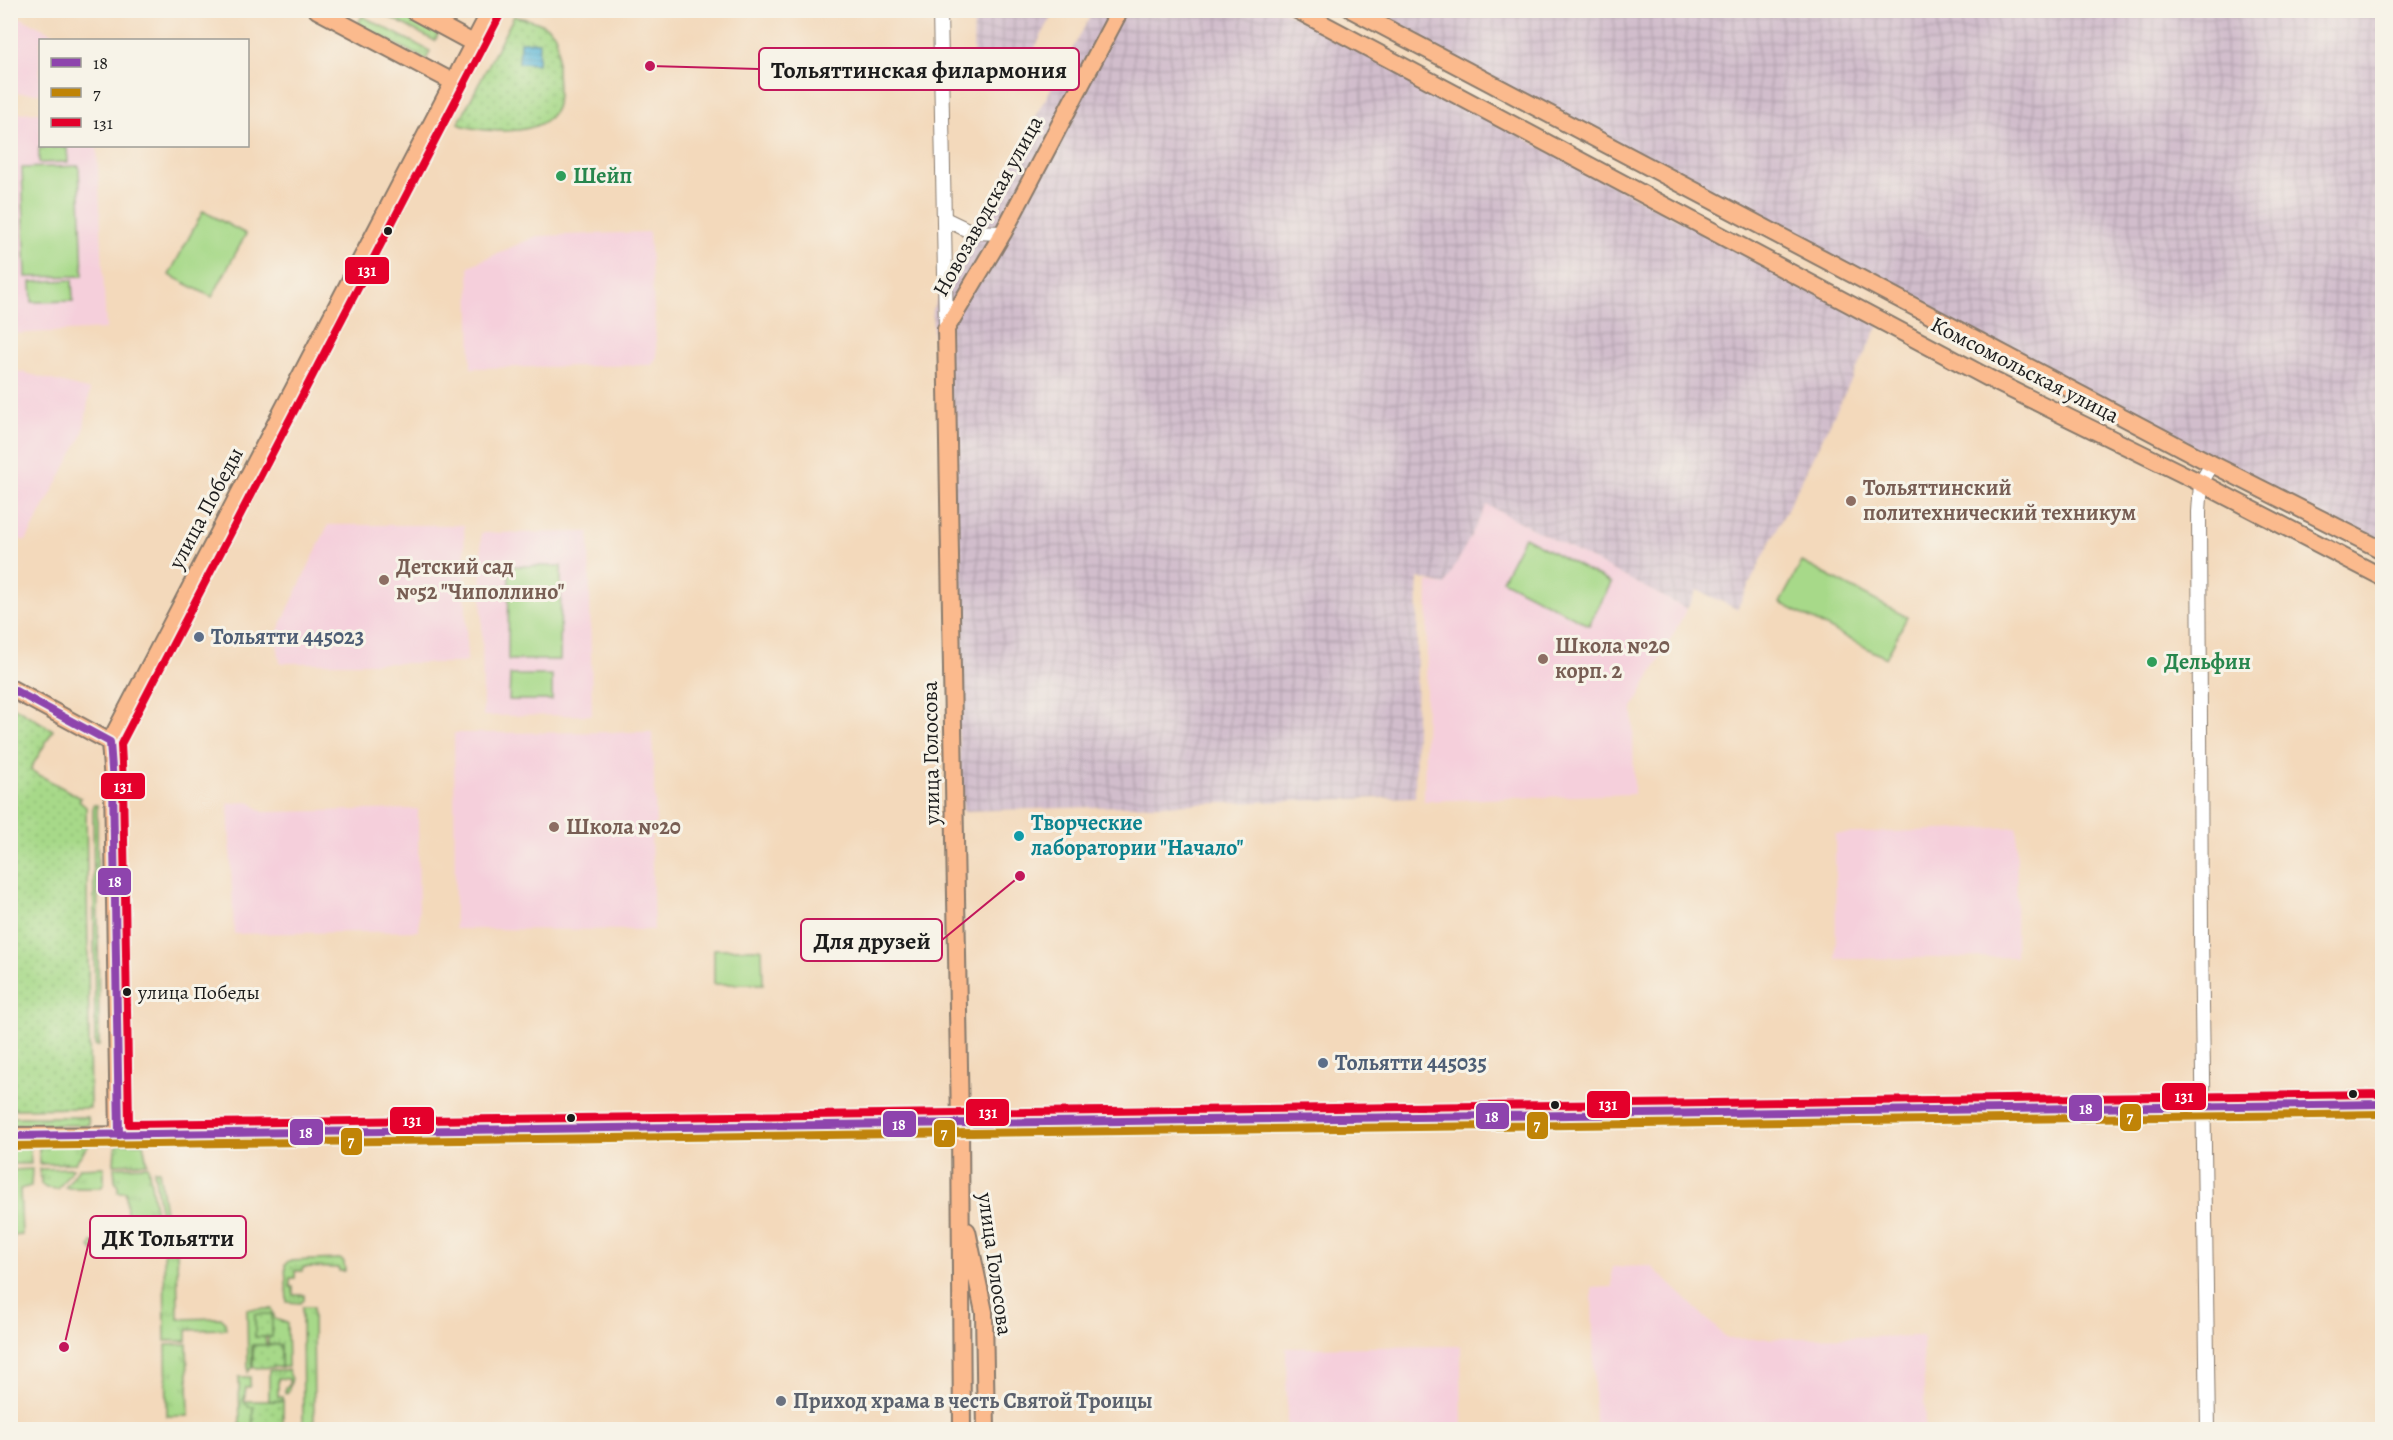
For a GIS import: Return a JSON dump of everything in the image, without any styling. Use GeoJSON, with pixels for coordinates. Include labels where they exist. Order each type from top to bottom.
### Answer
{"type":"FeatureCollection","features":[{"type":"Feature","properties":{"kind":"main road"},"geometry":{"type":"LineString","coordinates":[[317,10],[453,82]]}},
{"type":"Feature","properties":{"kind":"main road"},"geometry":{"type":"LineString","coordinates":[[412,10],[473,43]]}},
{"type":"Feature","properties":{"kind":"main road","name":"улица Победы"},"geometry":{"type":"LineString","coordinates":[[110,742],[490,10]]}},
{"type":"Feature","properties":{"kind":"main road","name":"Новозаводская улица"},"geometry":{"type":"LineString","coordinates":[[946,328],[1003,233],[1120,10]]}},
{"type":"Feature","properties":{"kind":"main road","name":"Комсомольская улица"},"geometry":{"type":"LineString","coordinates":[[1297,10],[1996,382],[2201,483],[2382,577]]}},
{"type":"Feature","properties":{"kind":"main road","name":"Комсомольская улица"},"geometry":{"type":"LineString","coordinates":[[1352,10],[2212,464],[2382,550]]}},
{"type":"Feature","properties":{"kind":"main road"},"geometry":{"type":"LineString","coordinates":[[1463,99],[1476,76]]}},
{"type":"Feature","properties":{"kind":"main road"},"geometry":{"type":"LineString","coordinates":[[1650,199],[1663,174]]}},
{"type":"Feature","properties":{"kind":"main road","name":"улица Голосова"},"geometry":{"type":"LineString","coordinates":[[946,328],[960,1123],[962,1430]]}},
{"type":"Feature","properties":{"kind":"main road"},"geometry":{"type":"LineString","coordinates":[[10,688],[110,742],[113,783],[119,1135]]}},
{"type":"Feature","properties":{"kind":"main road"},"geometry":{"type":"LineString","coordinates":[[10,1136],[313,1134],[2382,1104]]}},
{"type":"Feature","properties":{"kind":"main road","name":"улица Голосова"},"geometry":{"type":"LineString","coordinates":[[960,1177],[967,1231],[984,1312],[986,1430]]}},
{"type":"Feature","properties":{"kind":"main road"},"geometry":{"type":"LineString","coordinates":[[961,1311],[976,1306],[984,1312]]}},
{"type":"Feature","properties":{"kind":"street"},"geometry":{"type":"LineString","coordinates":[[940,10],[946,328]]}},
{"type":"Feature","properties":{"kind":"street"},"geometry":{"type":"LineString","coordinates":[[945,219],[972,232],[1003,233]]}},
{"type":"Feature","properties":{"kind":"street"},"geometry":{"type":"LineString","coordinates":[[2208,1430],[2199,512],[2201,483],[2212,464]]}},
{"type":"Feature","properties":{"kind":"shaded area"},"geometry":{"type":"Polygon","coordinates":[[[1282,10],[1879,325],[1737,609],[1697,590],[1687,609],[1487,505],[1445,585],[1418,578],[1415,797],[963,811],[932,310],[1093,11],[1282,10]]]}},
{"type":"Feature","properties":{"kind":"shaded area"},"geometry":{"type":"Polygon","coordinates":[[[974,11],[1055,11],[1015,84],[973,62],[974,11]]]}},
{"type":"Feature","properties":{"kind":"shaded area"},"geometry":{"type":"Polygon","coordinates":[[[1352,11],[2382,11],[2382,547],[1352,11]]]}},
{"type":"Feature","properties":{"kind":"shaded area"},"geometry":{"type":"Polygon","coordinates":[[[10,13],[65,39],[39,39],[39,93],[11,93],[10,13]]]}},
{"type":"Feature","properties":{"kind":"shaded area"},"geometry":{"type":"Polygon","coordinates":[[[39,112],[39,147],[97,147],[106,329],[11,334],[11,113],[39,112]]]}},
{"type":"Feature","properties":{"kind":"shaded area"},"geometry":{"type":"Polygon","coordinates":[[[649,232],[657,357],[652,365],[471,368],[469,266],[537,236],[649,232]]]}},
{"type":"Feature","properties":{"kind":"shaded area"},"geometry":{"type":"Polygon","coordinates":[[[10,369],[90,390],[83,434],[26,541],[11,537],[10,369]]]}},
{"type":"Feature","properties":{"kind":"shaded area","name":"Школа №20 корп. 2"},"geometry":{"type":"Polygon","coordinates":[[[1487,505],[1687,609],[1633,708],[1634,794],[1424,801],[1428,582],[1445,585],[1487,505]]]}},
{"type":"Feature","properties":{"kind":"shaded area","name":"Детский сад №52 \"Чиполлино\""},"geometry":{"type":"Polygon","coordinates":[[[328,525],[464,525],[467,661],[462,663],[280,663],[276,635],[328,525]]]}},
{"type":"Feature","properties":{"kind":"shaded area"},"geometry":{"type":"Polygon","coordinates":[[[589,532],[592,715],[483,716],[481,533],[589,532]]]}},
{"type":"Feature","properties":{"kind":"shaded area","name":"Школа №20"},"geometry":{"type":"Polygon","coordinates":[[[652,732],[656,823],[651,832],[654,930],[455,929],[454,733],[652,732]]]}},
{"type":"Feature","properties":{"kind":"shaded area"},"geometry":{"type":"Polygon","coordinates":[[[250,802],[263,812],[418,809],[419,931],[234,934],[228,803],[250,802]]]}},
{"type":"Feature","properties":{"kind":"shaded area"},"geometry":{"type":"Polygon","coordinates":[[[2017,827],[2016,957],[1836,959],[1835,834],[2017,827]]]}},
{"type":"Feature","properties":{"kind":"shaded area"},"geometry":{"type":"Polygon","coordinates":[[[1651,1266],[1728,1339],[1923,1336],[1925,1429],[1595,1429],[1592,1288],[1612,1287],[1612,1267],[1651,1266]]]}},
{"type":"Feature","properties":{"kind":"shaded area"},"geometry":{"type":"Polygon","coordinates":[[[1461,1346],[1462,1429],[1287,1429],[1286,1348],[1461,1346]]]}},
{"type":"Feature","properties":{"kind":"green space"},"geometry":{"type":"Polygon","coordinates":[[[378,11],[398,11],[439,32],[435,41],[378,11]]]}},
{"type":"Feature","properties":{"kind":"green space"},"geometry":{"type":"Polygon","coordinates":[[[362,16],[430,51],[426,60],[358,24],[362,16]]]}},
{"type":"Feature","properties":{"kind":"green space"},"geometry":{"type":"Polygon","coordinates":[[[514,16],[544,25],[555,34],[558,48],[556,108],[549,118],[526,129],[482,130],[458,124],[514,16]]]}},
{"type":"Feature","properties":{"kind":"green space"},"geometry":{"type":"Polygon","coordinates":[[[67,147],[68,162],[39,163],[39,148],[67,147]]]}},
{"type":"Feature","properties":{"kind":"green space"},"geometry":{"type":"Polygon","coordinates":[[[79,166],[83,276],[26,277],[22,168],[79,166]]]}},
{"type":"Feature","properties":{"kind":"green space"},"geometry":{"type":"Polygon","coordinates":[[[203,211],[246,234],[212,297],[169,275],[203,211]]]}},
{"type":"Feature","properties":{"kind":"green space"},"geometry":{"type":"Polygon","coordinates":[[[72,280],[73,301],[32,302],[31,282],[72,280]]]}},
{"type":"Feature","properties":{"kind":"green space"},"geometry":{"type":"Polygon","coordinates":[[[1524,537],[1611,583],[1589,625],[1502,580],[1524,537]]]}},
{"type":"Feature","properties":{"kind":"green space"},"geometry":{"type":"Polygon","coordinates":[[[1802,562],[1907,617],[1886,658],[1780,603],[1802,562]]]}},
{"type":"Feature","properties":{"kind":"green space"},"geometry":{"type":"Polygon","coordinates":[[[509,566],[561,566],[560,660],[508,660],[509,566]]]}},
{"type":"Feature","properties":{"kind":"green space"},"geometry":{"type":"Polygon","coordinates":[[[510,675],[552,675],[552,700],[509,700],[510,675]]]}},
{"type":"Feature","properties":{"kind":"green space"},"geometry":{"type":"Polygon","coordinates":[[[11,705],[53,730],[30,770],[81,798],[79,801],[86,807],[90,1108],[11,1109],[11,705]]]}},
{"type":"Feature","properties":{"kind":"green space"},"geometry":{"type":"Polygon","coordinates":[[[93,805],[97,805],[99,1046],[95,1046],[93,805]]]}},
{"type":"Feature","properties":{"kind":"green space"},"geometry":{"type":"Polygon","coordinates":[[[714,949],[762,949],[763,984],[714,984],[714,949]]]}},
{"type":"Feature","properties":{"kind":"green space"},"geometry":{"type":"Polygon","coordinates":[[[11,1117],[88,1117],[89,1125],[11,1125],[11,1117]]]}},
{"type":"Feature","properties":{"kind":"green space"},"geometry":{"type":"Polygon","coordinates":[[[90,1143],[75,1163],[39,1164],[41,1144],[90,1143]]]}},
{"type":"Feature","properties":{"kind":"green space"},"geometry":{"type":"Polygon","coordinates":[[[119,1143],[143,1143],[147,1163],[114,1164],[115,1148],[119,1143]]]}},
{"type":"Feature","properties":{"kind":"green space"},"geometry":{"type":"Polygon","coordinates":[[[11,1144],[26,1145],[30,1150],[31,1164],[11,1164],[11,1144]]]}},
{"type":"Feature","properties":{"kind":"green space"},"geometry":{"type":"Polygon","coordinates":[[[148,1166],[159,1232],[148,1233],[150,1251],[93,1251],[90,1247],[92,1242],[128,1240],[126,1192],[118,1192],[114,1167],[148,1166]]]}},
{"type":"Feature","properties":{"kind":"green space"},"geometry":{"type":"Polygon","coordinates":[[[104,1167],[104,1183],[101,1188],[65,1188],[79,1168],[104,1167]]]}},
{"type":"Feature","properties":{"kind":"green space"},"geometry":{"type":"Polygon","coordinates":[[[73,1168],[58,1189],[46,1188],[41,1184],[40,1169],[73,1168]]]}},
{"type":"Feature","properties":{"kind":"green space"},"geometry":{"type":"Polygon","coordinates":[[[32,1169],[31,1186],[20,1189],[22,1235],[11,1236],[11,1170],[32,1169]]]}},
{"type":"Feature","properties":{"kind":"green space"},"geometry":{"type":"Polygon","coordinates":[[[154,1170],[159,1170],[168,1235],[182,1235],[182,1247],[177,1247],[178,1319],[221,1318],[225,1322],[226,1329],[187,1330],[187,1341],[165,1341],[164,1237],[154,1170]]]}},
{"type":"Feature","properties":{"kind":"green space"},"geometry":{"type":"Polygon","coordinates":[[[340,1259],[344,1262],[345,1271],[339,1271],[339,1268],[303,1267],[303,1271],[295,1271],[295,1278],[290,1278],[290,1287],[293,1287],[293,1295],[304,1295],[304,1300],[300,1303],[287,1302],[285,1265],[288,1261],[340,1259]]]}},
{"type":"Feature","properties":{"kind":"green space"},"geometry":{"type":"Polygon","coordinates":[[[302,1307],[313,1307],[314,1426],[303,1426],[302,1307]]]}},
{"type":"Feature","properties":{"kind":"green space"},"geometry":{"type":"Polygon","coordinates":[[[247,1309],[272,1309],[275,1319],[287,1323],[288,1367],[281,1367],[281,1345],[268,1345],[268,1337],[265,1337],[266,1345],[252,1345],[252,1367],[248,1372],[247,1309]]]}},
{"type":"Feature","properties":{"kind":"green space"},"geometry":{"type":"Polygon","coordinates":[[[255,1314],[272,1314],[272,1337],[255,1337],[255,1314]]]}},
{"type":"Feature","properties":{"kind":"green space"},"geometry":{"type":"Polygon","coordinates":[[[187,1344],[189,1416],[167,1416],[166,1345],[187,1344]]]}},
{"type":"Feature","properties":{"kind":"green space"},"geometry":{"type":"Polygon","coordinates":[[[253,1345],[281,1345],[281,1367],[253,1368],[253,1345]]]}},
{"type":"Feature","properties":{"kind":"green space"},"geometry":{"type":"Polygon","coordinates":[[[269,1370],[288,1370],[292,1379],[288,1392],[285,1393],[285,1387],[289,1386],[289,1379],[278,1378],[278,1397],[282,1397],[283,1401],[269,1401],[269,1370]]]}},
{"type":"Feature","properties":{"kind":"green space"},"geometry":{"type":"Polygon","coordinates":[[[239,1377],[250,1377],[250,1387],[246,1387],[244,1400],[249,1407],[253,1407],[253,1429],[240,1429],[239,1377]]]}},
{"type":"Feature","properties":{"kind":"green space"},"geometry":{"type":"Polygon","coordinates":[[[244,1401],[283,1401],[283,1429],[253,1429],[253,1407],[249,1407],[244,1401]]]}},
{"type":"Feature","properties":{"kind":"water"},"geometry":{"type":"Polygon","coordinates":[[[520,42],[539,42],[538,64],[519,63],[520,42]]]}},
{"type":"Feature","properties":{"kind":"transit line","name":"131"},"geometry":{"type":"LineString","coordinates":[[500,15],[121,744],[129,1124],[2382,1094]]}},
{"type":"Feature","properties":{"kind":"transit line","name":"18"},"geometry":{"type":"LineString","coordinates":[[10,688],[110,742],[113,783],[119,1135]]}},
{"type":"Feature","properties":{"kind":"transit line","name":"18"},"geometry":{"type":"LineString","coordinates":[[10,1136],[2382,1104]]}},
{"type":"Feature","properties":{"kind":"transit line","name":"7"},"geometry":{"type":"LineString","coordinates":[[10,1146],[2382,1114]]}},
{"type":"Feature","properties":{"kind":"place","name":"Тольяттинская филармония"},"geometry":{"type":"Point","coordinates":[650,66]}},
{"type":"Feature","properties":{"kind":"place","name":"Шейп"},"geometry":{"type":"Point","coordinates":[561,176]}},
{"type":"Feature","properties":{"kind":"place","name":"Тольяттинский политехнический техникум"},"geometry":{"type":"Point","coordinates":[1851,501]}},
{"type":"Feature","properties":{"kind":"place","name":"Детский сад №52 \"Чиполлино\""},"geometry":{"type":"Point","coordinates":[384,580]}},
{"type":"Feature","properties":{"kind":"place","name":"Тольятти 445023"},"geometry":{"type":"Point","coordinates":[199,637]}},
{"type":"Feature","properties":{"kind":"place","name":"Школа №20 корп. 2"},"geometry":{"type":"Point","coordinates":[1543,659]}},
{"type":"Feature","properties":{"kind":"place","name":"Дельфин"},"geometry":{"type":"Point","coordinates":[2152,662]}},
{"type":"Feature","properties":{"kind":"place","name":"Школа №20"},"geometry":{"type":"Point","coordinates":[554,827]}},
{"type":"Feature","properties":{"kind":"place","name":"Творческие лаборатории \"Начало\""},"geometry":{"type":"Point","coordinates":[1019,836]}},
{"type":"Feature","properties":{"kind":"place","name":"Для друзей"},"geometry":{"type":"Point","coordinates":[1020,876]}},
{"type":"Feature","properties":{"kind":"place","name":"улица Победы"},"geometry":{"type":"Point","coordinates":[127,992]}},
{"type":"Feature","properties":{"kind":"place","name":"Тольятти 445035"},"geometry":{"type":"Point","coordinates":[1323,1063]}},
{"type":"Feature","properties":{"kind":"place","name":"ДК Тольятти"},"geometry":{"type":"Point","coordinates":[64,1347]}},
{"type":"Feature","properties":{"kind":"place","name":"Приход храма в честь Святой Троицы"},"geometry":{"type":"Point","coordinates":[781,1401]}}]}
